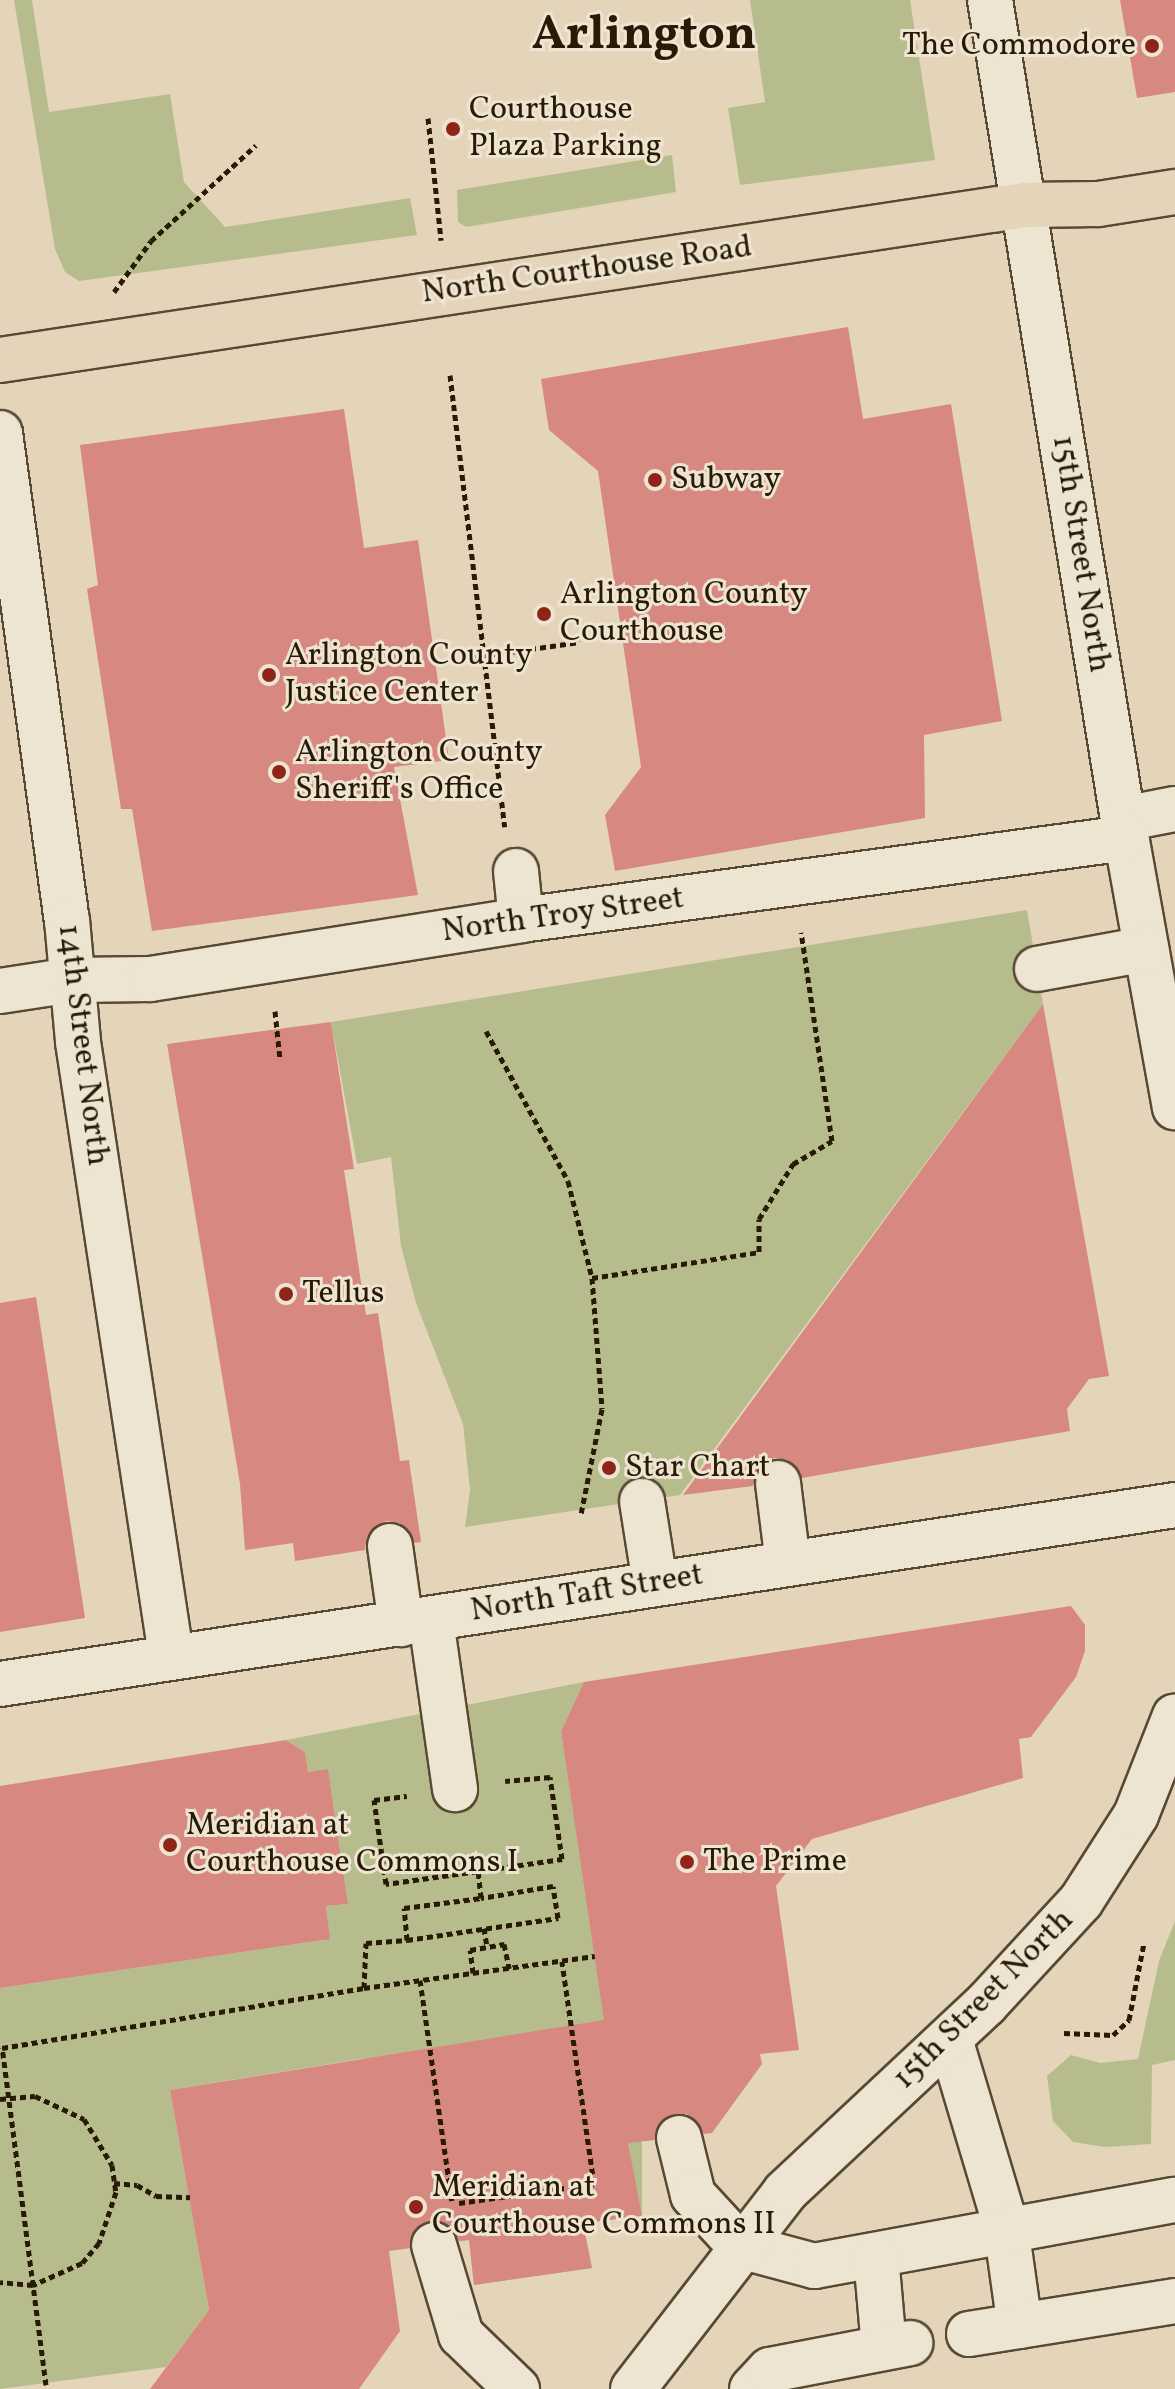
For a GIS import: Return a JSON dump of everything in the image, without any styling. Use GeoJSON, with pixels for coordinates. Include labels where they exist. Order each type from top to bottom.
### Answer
{"type":"FeatureCollection","features":[{"type":"Feature","properties":{"kind":"main road","name":"North Courthouse Road"},"geometry":{"type":"LineString","coordinates":[[0,360],[1025,205],[1098,204],[1175,192]]}},
{"type":"Feature","properties":{"kind":"street","name":"15th Street North"},"geometry":{"type":"LineString","coordinates":[[990,0],[1124,828],[1175,1107]]}},
{"type":"Feature","properties":{"kind":"street","name":"14th Street North"},"geometry":{"type":"LineString","coordinates":[[0,433],[72,980],[171,1655]]}},
{"type":"Feature","properties":{"kind":"street","name":"North Troy Street"},"geometry":{"type":"LineString","coordinates":[[0,991],[72,980],[150,979],[1124,828],[1175,809]]}},
{"type":"Feature","properties":{"kind":"street"},"geometry":{"type":"LineString","coordinates":[[511,852],[521,920]]}},
{"type":"Feature","properties":{"kind":"street"},"geometry":{"type":"LineString","coordinates":[[1037,969],[1146,949]]}},
{"type":"Feature","properties":{"kind":"street"},"geometry":{"type":"LineString","coordinates":[[778,1483],[788,1563]]}},
{"type":"Feature","properties":{"kind":"street"},"geometry":{"type":"LineString","coordinates":[[642,1501],[655,1583]]}},
{"type":"Feature","properties":{"kind":"street","name":"North Taft Street"},"geometry":{"type":"LineString","coordinates":[[0,1684],[171,1655],[416,1622],[1175,1505]]}},
{"type":"Feature","properties":{"kind":"street"},"geometry":{"type":"LineString","coordinates":[[390,1546],[416,1622],[455,1789]]}},
{"type":"Feature","properties":{"kind":"street","name":"15th Street North"},"geometry":{"type":"LineString","coordinates":[[740,2246],[785,2192],[950,2039],[1048,1940],[1097,1879],[1136,1815],[1173,1727]]}},
{"type":"Feature","properties":{"kind":"street"},"geometry":{"type":"LineString","coordinates":[[950,2039],[1006,2227],[1020,2326]]}},
{"type":"Feature","properties":{"kind":"street"},"geometry":{"type":"LineString","coordinates":[[679,2138],[693,2195],[740,2246],[814,2266],[876,2256],[1006,2227],[1175,2200]]}},
{"type":"Feature","properties":{"kind":"street"},"geometry":{"type":"LineString","coordinates":[[434,2245],[461,2335],[517,2389]]}},
{"type":"Feature","properties":{"kind":"street"},"geometry":{"type":"LineString","coordinates":[[633,2389],[740,2246]]}},
{"type":"Feature","properties":{"kind":"street"},"geometry":{"type":"LineString","coordinates":[[752,2389],[770,2370],[897,2345],[876,2256]]}},
{"type":"Feature","properties":{"kind":"street"},"geometry":{"type":"LineString","coordinates":[[969,2334],[1175,2301]]}},
{"type":"Feature","properties":{"kind":"path"},"geometry":{"type":"LineString","coordinates":[[428,118],[441,240]]}},
{"type":"Feature","properties":{"kind":"path"},"geometry":{"type":"LineString","coordinates":[[114,292],[151,241],[256,145]]}},
{"type":"Feature","properties":{"kind":"path"},"geometry":{"type":"LineString","coordinates":[[450,375],[511,852]]}},
{"type":"Feature","properties":{"kind":"path"},"geometry":{"type":"LineString","coordinates":[[441,662],[580,642]]}},
{"type":"Feature","properties":{"kind":"path"},"geometry":{"type":"LineString","coordinates":[[592,1278],[759,1252],[759,1219],[793,1164],[832,1141],[801,932]]}},
{"type":"Feature","properties":{"kind":"path"},"geometry":{"type":"LineString","coordinates":[[275,1011],[280,1059]]}},
{"type":"Feature","properties":{"kind":"path"},"geometry":{"type":"LineString","coordinates":[[486,1031],[568,1181],[592,1278],[602,1409],[581,1514]]}},
{"type":"Feature","properties":{"kind":"path"},"geometry":{"type":"LineString","coordinates":[[408,1796],[374,1800],[386,1884],[562,1859],[550,1777],[505,1781]]}},
{"type":"Feature","properties":{"kind":"path"},"geometry":{"type":"LineString","coordinates":[[478,1871],[481,1898]]}},
{"type":"Feature","properties":{"kind":"path"},"geometry":{"type":"LineString","coordinates":[[364,1988],[366,1943],[407,1940],[558,1918],[553,1886],[404,1908],[407,1940]]}},
{"type":"Feature","properties":{"kind":"path"},"geometry":{"type":"LineString","coordinates":[[484,1928],[487,1947]]}},
{"type":"Feature","properties":{"kind":"path"},"geometry":{"type":"LineString","coordinates":[[1064,2033],[1113,2035],[1129,2020],[1144,1943]]}},
{"type":"Feature","properties":{"kind":"path"},"geometry":{"type":"LineString","coordinates":[[473,1973],[470,1950],[504,1944],[509,1968]]}},
{"type":"Feature","properties":{"kind":"path"},"geometry":{"type":"LineString","coordinates":[[46,2385],[2,2048],[364,1988],[595,1956]]}},
{"type":"Feature","properties":{"kind":"path"},"geometry":{"type":"LineString","coordinates":[[420,1980],[453,2204],[594,2184],[562,1961]]}},
{"type":"Feature","properties":{"kind":"path"},"geometry":{"type":"LineString","coordinates":[[0,2099],[35,2096],[84,2119],[101,2140],[114,2183],[111,2219],[99,2243],[82,2263],[33,2285],[0,2282]]}},
{"type":"Feature","properties":{"kind":"path"},"geometry":{"type":"LineString","coordinates":[[114,2183],[137,2185],[156,2196],[190,2197]]}},
{"type":"Feature","properties":{"kind":"green space"},"geometry":{"type":"Polygon","coordinates":[[[14,0],[32,0],[49,112],[170,94],[184,182],[225,227],[410,198],[417,235],[79,281],[65,272],[55,249],[14,0]]]}},
{"type":"Feature","properties":{"kind":"green space"},"geometry":{"type":"Polygon","coordinates":[[[750,0],[910,0],[935,160],[740,185],[728,108],[765,102],[750,0]]]}},
{"type":"Feature","properties":{"kind":"green space"},"geometry":{"type":"Polygon","coordinates":[[[672,155],[676,192],[466,227],[458,222],[457,190],[672,155]]]}},
{"type":"Feature","properties":{"kind":"green space"},"geometry":{"type":"Polygon","coordinates":[[[1027,910],[1043,1004],[680,1495],[465,1527],[470,1490],[463,1424],[416,1303],[401,1246],[391,1157],[357,1164],[331,1022],[1027,910]]]}},
{"type":"Feature","properties":{"kind":"green space"},"geometry":{"type":"Polygon","coordinates":[[[584,1682],[561,1731],[625,2127],[642,2142],[642,2216],[583,2223],[592,2268],[474,2285],[469,2240],[389,2251],[366,2058],[170,2090],[209,2310],[166,2367],[0,2389],[0,1988],[324,1940],[329,1934],[326,1906],[348,1904],[328,1770],[308,1772],[305,1752],[286,1740],[584,1682]]]}},
{"type":"Feature","properties":{"kind":"green space"},"geometry":{"type":"Polygon","coordinates":[[[1175,1921],[1175,2060],[1152,2065],[1151,2144],[1105,2147],[1073,2142],[1053,2121],[1047,2076],[1071,2055],[1100,2063],[1138,2059],[1159,1961],[1175,1921]]]}},
{"type":"Feature","properties":{"kind":"building","name":"The Commodore"},"geometry":{"type":"Polygon","coordinates":[[[1120,0],[1175,0],[1175,92],[1137,98],[1120,0]]]}},
{"type":"Feature","properties":{"kind":"building"},"geometry":{"type":"Polygon","coordinates":[[[848,327],[863,419],[951,404],[1002,721],[924,735],[925,818],[615,871],[605,815],[641,767],[598,471],[549,430],[541,379],[848,327]]]}},
{"type":"Feature","properties":{"kind":"building","name":"Arlington County Justice Center"},"geometry":{"type":"Polygon","coordinates":[[[344,409],[364,548],[418,540],[449,760],[394,767],[418,895],[152,931],[132,809],[121,809],[87,589],[98,585],[80,445],[344,409]]]}},
{"type":"Feature","properties":{"kind":"building"},"geometry":{"type":"Polygon","coordinates":[[[1043,1004],[1109,1376],[1089,1379],[1067,1409],[1070,1431],[802,1478],[788,1460],[774,1458],[755,1473],[753,1486],[683,1495],[1043,1004]]]}},
{"type":"Feature","properties":{"kind":"building","name":"Tellus"},"geometry":{"type":"Polygon","coordinates":[[[331,1022],[354,1169],[344,1170],[366,1315],[378,1313],[400,1461],[409,1460],[421,1542],[415,1543],[400,1523],[386,1521],[367,1536],[365,1550],[295,1561],[293,1543],[245,1550],[240,1484],[167,1044],[331,1022]]]}},
{"type":"Feature","properties":{"kind":"building"},"geometry":{"type":"Polygon","coordinates":[[[36,1297],[85,1618],[0,1632],[0,1303],[36,1297]]]}},
{"type":"Feature","properties":{"kind":"building"},"geometry":{"type":"Polygon","coordinates":[[[1071,1606],[1085,1625],[1085,1651],[1076,1677],[1031,1737],[1019,1739],[1023,1778],[812,1839],[776,1886],[799,2050],[760,2054],[762,2064],[712,2133],[704,2134],[687,2114],[674,2114],[661,2121],[655,2140],[628,2143],[642,2216],[583,2223],[592,2268],[474,2285],[469,2240],[459,2241],[451,2226],[428,2221],[415,2228],[410,2248],[389,2251],[400,2331],[359,2389],[150,2389],[209,2310],[170,2090],[604,2020],[561,1731],[584,1682],[1071,1606]]]}},
{"type":"Feature","properties":{"kind":"building","name":"Meridian at Courthouse Commons I"},"geometry":{"type":"Polygon","coordinates":[[[286,1740],[305,1752],[308,1772],[328,1769],[348,1904],[326,1906],[330,1939],[0,1988],[0,1786],[286,1740]]]}},
{"type":"Feature","properties":{"kind":"place","name":"The Commodore"},"geometry":{"type":"Point","coordinates":[1152,46]}},
{"type":"Feature","properties":{"kind":"place","name":"Courthouse Plaza Parking"},"geometry":{"type":"Point","coordinates":[453,129]}},
{"type":"Feature","properties":{"kind":"place","name":"Subway"},"geometry":{"type":"Point","coordinates":[655,480]}},
{"type":"Feature","properties":{"kind":"place","name":"Arlington County Courthouse"},"geometry":{"type":"Point","coordinates":[544,614]}},
{"type":"Feature","properties":{"kind":"place","name":"Arlington County Justice Center"},"geometry":{"type":"Point","coordinates":[269,675]}},
{"type":"Feature","properties":{"kind":"place","name":"Arlington County Sheriff's Office"},"geometry":{"type":"Point","coordinates":[279,772]}},
{"type":"Feature","properties":{"kind":"place","name":"Tellus"},"geometry":{"type":"Point","coordinates":[286,1294]}},
{"type":"Feature","properties":{"kind":"place","name":"Star Chart"},"geometry":{"type":"Point","coordinates":[609,1468]}},
{"type":"Feature","properties":{"kind":"place","name":"Meridian at Courthouse Commons I"},"geometry":{"type":"Point","coordinates":[170,1845]}},
{"type":"Feature","properties":{"kind":"place","name":"The Prime"},"geometry":{"type":"Point","coordinates":[687,1862]}},
{"type":"Feature","properties":{"kind":"place","name":"Meridian at Courthouse Commons II"},"geometry":{"type":"Point","coordinates":[416,2207]}},
{"type":"Feature","properties":{"kind":"district","name":"Arlington"},"geometry":{"type":"Point","coordinates":[644,36]}}]}
